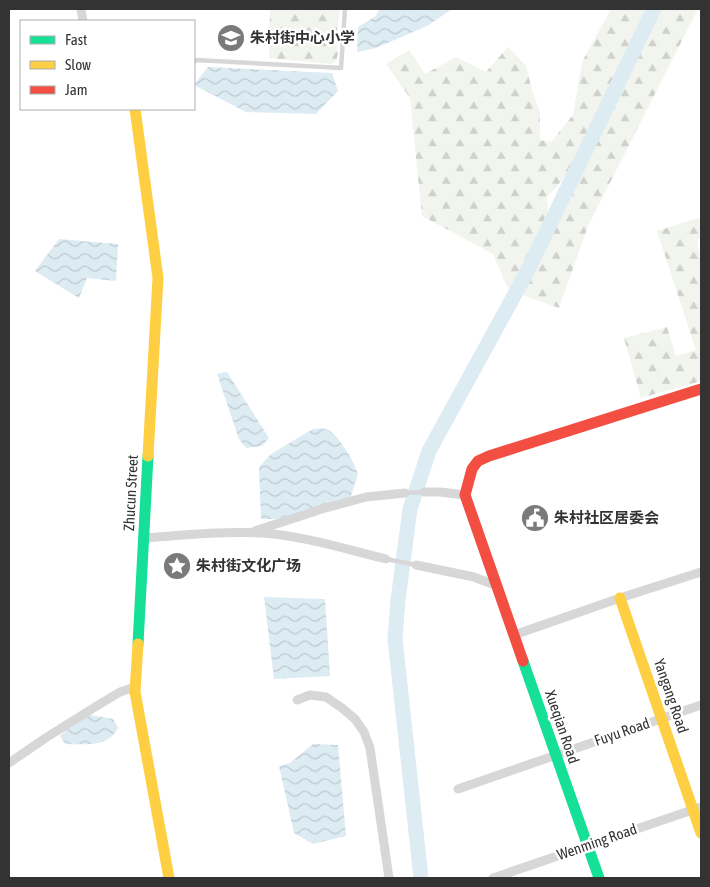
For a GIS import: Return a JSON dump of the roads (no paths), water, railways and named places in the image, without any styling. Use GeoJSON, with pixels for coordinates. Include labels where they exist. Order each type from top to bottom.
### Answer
{"type":"FeatureCollection","features":[{"type":"Feature","properties":{"kind":"street","name":"Zhucun Street"},"geometry":{"type":"LineString","coordinates":[[135,110],[158,278],[135,692],[169,878]]}},
{"type":"Feature","properties":{"kind":"street"},"geometry":{"type":"LineString","coordinates":[[424,492],[465,495],[472,469],[478,461],[489,456],[701,389]]}},
{"type":"Feature","properties":{"kind":"street"},"geometry":{"type":"LineString","coordinates":[[249,533],[366,497],[404,494]]}},
{"type":"Feature","properties":{"kind":"street","name":"Xueqian Road"},"geometry":{"type":"LineString","coordinates":[[465,495],[599,878]]}},
{"type":"Feature","properties":{"kind":"street"},"geometry":{"type":"LineString","coordinates":[[144,538],[236,532],[292,536],[386,559]]}},
{"type":"Feature","properties":{"kind":"street"},"geometry":{"type":"LineString","coordinates":[[416,565],[474,577],[497,586]]}},
{"type":"Feature","properties":{"kind":"street"},"geometry":{"type":"LineString","coordinates":[[514,635],[701,572]]}},
{"type":"Feature","properties":{"kind":"street","name":"Yangang Road"},"geometry":{"type":"LineString","coordinates":[[620,598],[697,808],[701,833]]}},
{"type":"Feature","properties":{"kind":"street"},"geometry":{"type":"LineString","coordinates":[[9,763],[95,707],[120,692],[135,687]]}},
{"type":"Feature","properties":{"kind":"street"},"geometry":{"type":"LineString","coordinates":[[297,700],[310,696],[326,697],[355,719],[364,732],[370,748],[390,878]]}},
{"type":"Feature","properties":{"kind":"street","name":"Fuyu Road"},"geometry":{"type":"LineString","coordinates":[[458,789],[701,705]]}},
{"type":"Feature","properties":{"kind":"street","name":"Wenming Road"},"geometry":{"type":"LineString","coordinates":[[493,878],[697,808]]}},
{"type":"Feature","properties":{"kind":"lane"},"geometry":{"type":"LineString","coordinates":[[195,61],[341,68],[345,9]]}},
{"type":"Feature","properties":{"kind":"lane"},"geometry":{"type":"LineString","coordinates":[[404,494],[424,492]]}},
{"type":"Feature","properties":{"kind":"lane"},"geometry":{"type":"LineString","coordinates":[[386,559],[416,565]]}},
{"type":"Feature","properties":{"kind":"water"},"geometry":{"type":"Polygon","coordinates":[[[379,9],[452,9],[427,26],[376,48],[357,52],[358,27],[376,16],[379,9]]]}},
{"type":"Feature","properties":{"kind":"water"},"geometry":{"type":"Polygon","coordinates":[[[208,67],[332,73],[338,91],[316,114],[246,112],[195,86],[208,67]]]}},
{"type":"Feature","properties":{"kind":"water"},"geometry":{"type":"Polygon","coordinates":[[[59,239],[118,244],[116,281],[87,278],[79,298],[35,271],[59,239]]]}},
{"type":"Feature","properties":{"kind":"water"},"geometry":{"type":"Polygon","coordinates":[[[227,372],[269,438],[262,446],[246,448],[239,439],[217,374],[227,372]]]}},
{"type":"Feature","properties":{"kind":"water"},"geometry":{"type":"Polygon","coordinates":[[[313,429],[330,431],[340,441],[353,462],[358,474],[350,499],[276,519],[261,519],[259,467],[271,454],[313,429]]]}},
{"type":"Feature","properties":{"kind":"water"},"geometry":{"type":"Polygon","coordinates":[[[264,597],[325,599],[330,676],[274,679],[264,597]]]}},
{"type":"Feature","properties":{"kind":"water"},"geometry":{"type":"Polygon","coordinates":[[[90,715],[113,719],[118,728],[114,734],[102,742],[95,744],[65,744],[60,736],[68,728],[90,715]]]}},
{"type":"Feature","properties":{"kind":"water"},"geometry":{"type":"Polygon","coordinates":[[[313,744],[338,745],[346,836],[313,844],[294,833],[279,766],[290,763],[313,744]]]}},
{"type":"Feature","properties":{"kind":"waterway"},"geometry":{"type":"LineString","coordinates":[[421,878],[395,639],[410,509],[429,451],[527,272],[654,9]]}},
{"type":"Feature","properties":{"kind":"place","name":"朱村街中心小学"},"geometry":{"type":"Point","coordinates":[231,38]}},
{"type":"Feature","properties":{"kind":"place","name":"朱村社区居委会"},"geometry":{"type":"Point","coordinates":[535,518]}},
{"type":"Feature","properties":{"kind":"place","name":"朱村街文化广场"},"geometry":{"type":"Point","coordinates":[177,566]}}]}
